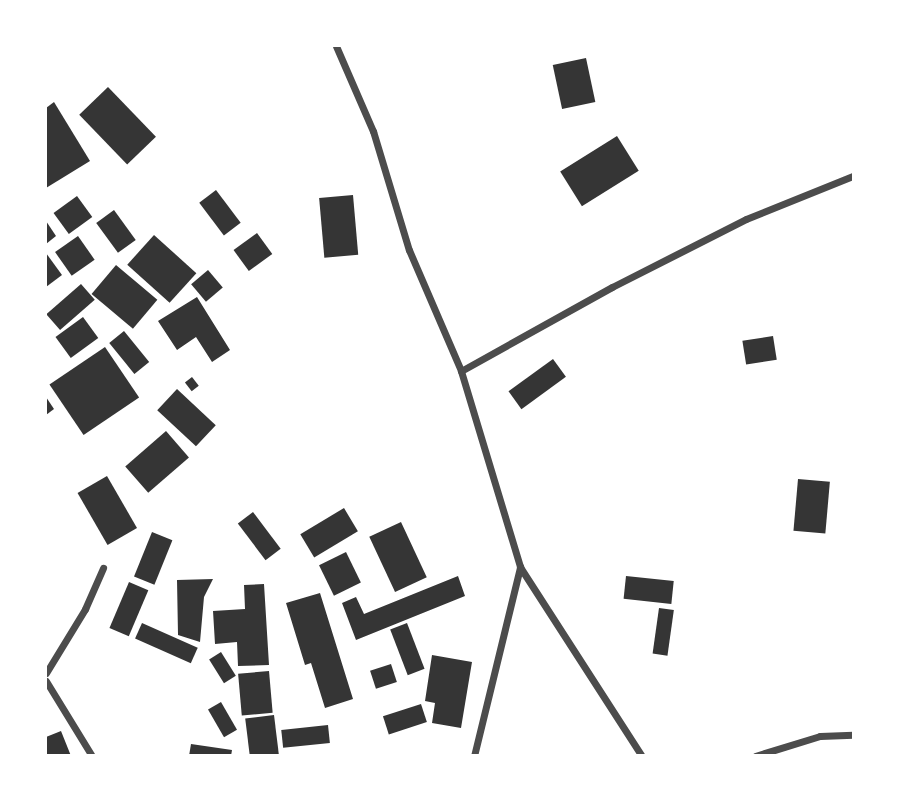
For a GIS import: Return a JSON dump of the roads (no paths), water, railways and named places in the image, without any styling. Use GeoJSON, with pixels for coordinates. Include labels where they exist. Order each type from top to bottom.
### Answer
{"type":"FeatureCollection","features":[{"type":"Feature","properties":{"kind":"street"},"geometry":{"type":"LineString","coordinates":[[336,46],[373,131],[409,250],[461,371],[520,567],[642,755]]}},
{"type":"Feature","properties":{"kind":"street"},"geometry":{"type":"LineString","coordinates":[[461,371],[612,287],[746,219],[853,176]]}},
{"type":"Feature","properties":{"kind":"street"},"geometry":{"type":"LineString","coordinates":[[474,755],[520,567]]}},
{"type":"Feature","properties":{"kind":"street"},"geometry":{"type":"LineString","coordinates":[[46,673],[85,609],[103,568]]}},
{"type":"Feature","properties":{"kind":"street"},"geometry":{"type":"LineString","coordinates":[[46,681],[92,755]]}},
{"type":"Feature","properties":{"kind":"street"},"geometry":{"type":"LineString","coordinates":[[755,755],[820,736],[853,735]]}}]}
